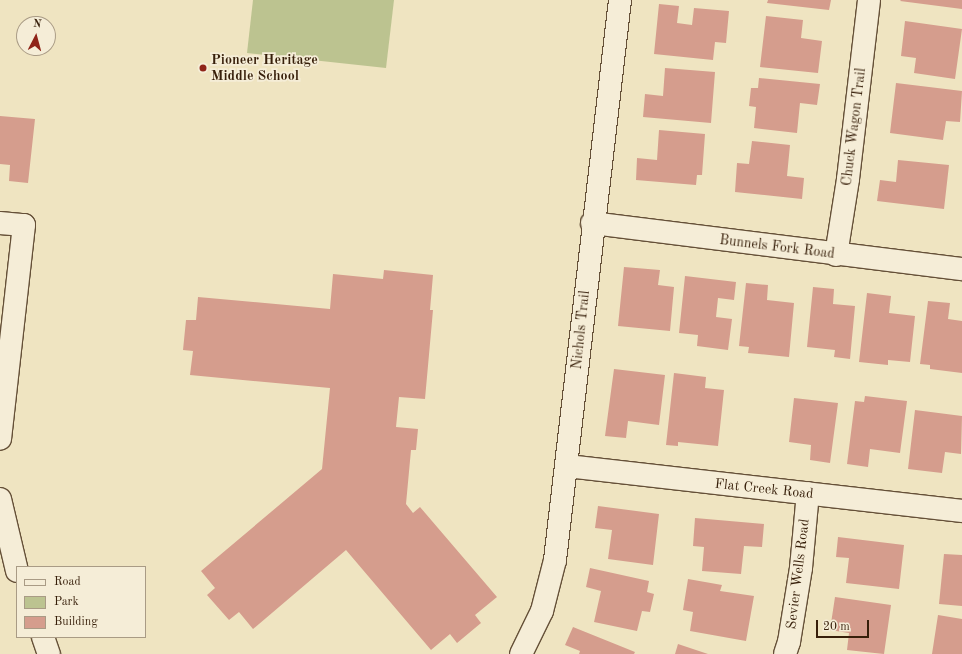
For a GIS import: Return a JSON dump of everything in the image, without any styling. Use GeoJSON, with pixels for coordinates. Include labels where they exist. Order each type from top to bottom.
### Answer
{"type":"FeatureCollection","features":[{"type":"Feature","properties":{"kind":"street","name":"Nichols Trail"},"geometry":{"type":"LineString","coordinates":[[521,654],[542,611],[555,560],[592,223],[620,0]]}},
{"type":"Feature","properties":{"kind":"street","name":"Chuck Wagon Trail"},"geometry":{"type":"LineString","coordinates":[[836,255],[848,179],[869,0]]}},
{"type":"Feature","properties":{"kind":"street"},"geometry":{"type":"LineString","coordinates":[[0,223],[24,225],[0,439]]}},
{"type":"Feature","properties":{"kind":"street","name":"Bunnels Fork Road"},"geometry":{"type":"LineString","coordinates":[[592,223],[836,255],[962,269]]}},
{"type":"Feature","properties":{"kind":"street","name":"Flat Creek Road"},"geometry":{"type":"LineString","coordinates":[[566,466],[962,511]]}},
{"type":"Feature","properties":{"kind":"street","name":"Sevier Wells Road"},"geometry":{"type":"LineString","coordinates":[[785,654],[789,642],[801,568],[808,494]]}},
{"type":"Feature","properties":{"kind":"street"},"geometry":{"type":"LineString","coordinates":[[0,499],[16,567]]}},
{"type":"Feature","properties":{"kind":"street"},"geometry":{"type":"LineString","coordinates":[[43,638],[49,654]]}},
{"type":"Feature","properties":{"kind":"green space"},"geometry":{"type":"Polygon","coordinates":[[[253,0],[394,0],[386,68],[247,53],[253,0]]]}},
{"type":"Feature","properties":{"kind":"building"},"geometry":{"type":"Polygon","coordinates":[[[768,0],[831,0],[829,10],[767,3],[768,0]]]}},
{"type":"Feature","properties":{"kind":"building"},"geometry":{"type":"Polygon","coordinates":[[[962,0],[962,9],[900,1],[962,0]]]}},
{"type":"Feature","properties":{"kind":"building"},"geometry":{"type":"Polygon","coordinates":[[[659,4],[679,6],[677,23],[692,25],[694,8],[729,11],[726,43],[715,42],[713,60],[654,54],[659,4]]]}},
{"type":"Feature","properties":{"kind":"building"},"geometry":{"type":"Polygon","coordinates":[[[766,16],[803,20],[801,38],[822,41],[818,73],[760,67],[766,16]]]}},
{"type":"Feature","properties":{"kind":"building"},"geometry":{"type":"Polygon","coordinates":[[[905,21],[962,29],[955,79],[914,73],[916,58],[901,56],[905,21]]]}},
{"type":"Feature","properties":{"kind":"building"},"geometry":{"type":"Polygon","coordinates":[[[665,68],[715,72],[711,123],[643,117],[645,94],[663,96],[665,68]]]}},
{"type":"Feature","properties":{"kind":"building"},"geometry":{"type":"Polygon","coordinates":[[[759,78],[820,84],[817,105],[800,103],[797,133],[754,128],[756,107],[749,106],[751,88],[758,88],[759,78]]]}},
{"type":"Feature","properties":{"kind":"building"},"geometry":{"type":"Polygon","coordinates":[[[896,83],[962,91],[960,122],[946,121],[943,140],[890,133],[896,83]]]}},
{"type":"Feature","properties":{"kind":"building"},"geometry":{"type":"Polygon","coordinates":[[[0,116],[35,119],[28,183],[9,181],[10,165],[0,164],[0,116]]]}},
{"type":"Feature","properties":{"kind":"building"},"geometry":{"type":"Polygon","coordinates":[[[659,130],[705,134],[702,175],[697,175],[696,185],[636,180],[637,158],[657,160],[659,130]]]}},
{"type":"Feature","properties":{"kind":"building"},"geometry":{"type":"Polygon","coordinates":[[[752,141],[790,145],[787,176],[804,178],[802,199],[735,192],[737,163],[749,164],[752,141]]]}},
{"type":"Feature","properties":{"kind":"building"},"geometry":{"type":"Polygon","coordinates":[[[898,160],[949,165],[944,209],[877,201],[880,180],[896,182],[898,160]]]}},
{"type":"Feature","properties":{"kind":"building"},"geometry":{"type":"Polygon","coordinates":[[[624,267],[660,270],[658,285],[674,287],[670,331],[618,326],[624,267]]]}},
{"type":"Feature","properties":{"kind":"building"},"geometry":{"type":"Polygon","coordinates":[[[384,270],[433,275],[430,310],[433,310],[425,399],[399,397],[396,427],[418,429],[416,450],[411,450],[406,504],[413,513],[420,507],[497,597],[475,615],[481,623],[457,643],[450,634],[431,650],[346,550],[253,629],[239,612],[229,620],[207,595],[215,588],[201,571],[322,469],[330,388],[190,375],[193,351],[183,350],[186,320],[196,320],[198,297],[330,309],[333,274],[383,279],[384,270]]]}},
{"type":"Feature","properties":{"kind":"building"},"geometry":{"type":"Polygon","coordinates":[[[685,276],[736,282],[734,300],[718,298],[716,317],[732,319],[728,350],[697,346],[698,335],[679,333],[685,276]]]}},
{"type":"Feature","properties":{"kind":"building"},"geometry":{"type":"Polygon","coordinates":[[[746,283],[768,285],[767,300],[794,303],[789,357],[748,353],[749,347],[739,346],[746,283]]]}},
{"type":"Feature","properties":{"kind":"building"},"geometry":{"type":"Polygon","coordinates":[[[813,287],[834,289],[833,304],[855,306],[850,359],[834,357],[835,350],[807,347],[813,287]]]}},
{"type":"Feature","properties":{"kind":"building"},"geometry":{"type":"Polygon","coordinates":[[[867,293],[891,296],[889,313],[915,316],[910,362],[888,360],[888,365],[859,362],[867,293]]]}},
{"type":"Feature","properties":{"kind":"building"},"geometry":{"type":"Polygon","coordinates":[[[928,301],[950,303],[948,319],[962,321],[962,373],[930,369],[930,365],[920,364],[928,301]]]}},
{"type":"Feature","properties":{"kind":"building"},"geometry":{"type":"Polygon","coordinates":[[[614,369],[665,375],[659,425],[628,421],[626,438],[605,436],[614,369]]]}},
{"type":"Feature","properties":{"kind":"building"},"geometry":{"type":"Polygon","coordinates":[[[674,373],[706,377],[705,388],[724,390],[718,446],[678,442],[678,446],[666,445],[674,373]]]}},
{"type":"Feature","properties":{"kind":"building"},"geometry":{"type":"Polygon","coordinates":[[[865,396],[907,401],[900,453],[870,449],[868,467],[847,464],[855,401],[864,402],[865,396]]]}},
{"type":"Feature","properties":{"kind":"building"},"geometry":{"type":"Polygon","coordinates":[[[794,398],[838,403],[830,463],[810,460],[811,445],[789,442],[794,398]]]}},
{"type":"Feature","properties":{"kind":"building"},"geometry":{"type":"Polygon","coordinates":[[[915,410],[962,416],[961,454],[945,452],[942,473],[908,469],[915,410]]]}},
{"type":"Feature","properties":{"kind":"building"},"geometry":{"type":"Polygon","coordinates":[[[598,506],[659,514],[653,565],[608,559],[612,530],[595,528],[598,506]]]}},
{"type":"Feature","properties":{"kind":"building"},"geometry":{"type":"Polygon","coordinates":[[[695,518],[764,524],[762,547],[744,546],[741,574],[702,571],[704,547],[693,546],[695,518]]]}},
{"type":"Feature","properties":{"kind":"building"},"geometry":{"type":"Polygon","coordinates":[[[838,537],[904,545],[899,589],[846,583],[849,558],[836,557],[838,537]]]}},
{"type":"Feature","properties":{"kind":"building"},"geometry":{"type":"Polygon","coordinates":[[[944,554],[962,555],[962,606],[939,604],[944,554]]]}},
{"type":"Feature","properties":{"kind":"building"},"geometry":{"type":"Polygon","coordinates":[[[590,568],[649,581],[647,592],[654,594],[650,612],[642,611],[637,631],[594,622],[601,591],[586,587],[590,568]]]}},
{"type":"Feature","properties":{"kind":"building"},"geometry":{"type":"Polygon","coordinates":[[[688,579],[722,585],[720,591],[754,596],[746,641],[690,631],[693,612],[683,610],[688,579]]]}},
{"type":"Feature","properties":{"kind":"building"},"geometry":{"type":"Polygon","coordinates":[[[835,597],[891,605],[884,654],[847,650],[849,633],[830,630],[835,597]]]}},
{"type":"Feature","properties":{"kind":"building"},"geometry":{"type":"Polygon","coordinates":[[[938,615],[962,619],[962,654],[932,654],[938,615]]]}},
{"type":"Feature","properties":{"kind":"building"},"geometry":{"type":"Polygon","coordinates":[[[573,627],[635,652],[634,654],[579,654],[580,651],[565,645],[573,627]]]}},
{"type":"Feature","properties":{"kind":"building"},"geometry":{"type":"Polygon","coordinates":[[[678,644],[708,654],[675,654],[678,644]]]}},
{"type":"Feature","properties":{"kind":"place","name":"Pioneer Heritage Middle School"},"geometry":{"type":"Point","coordinates":[203,68]}}]}
